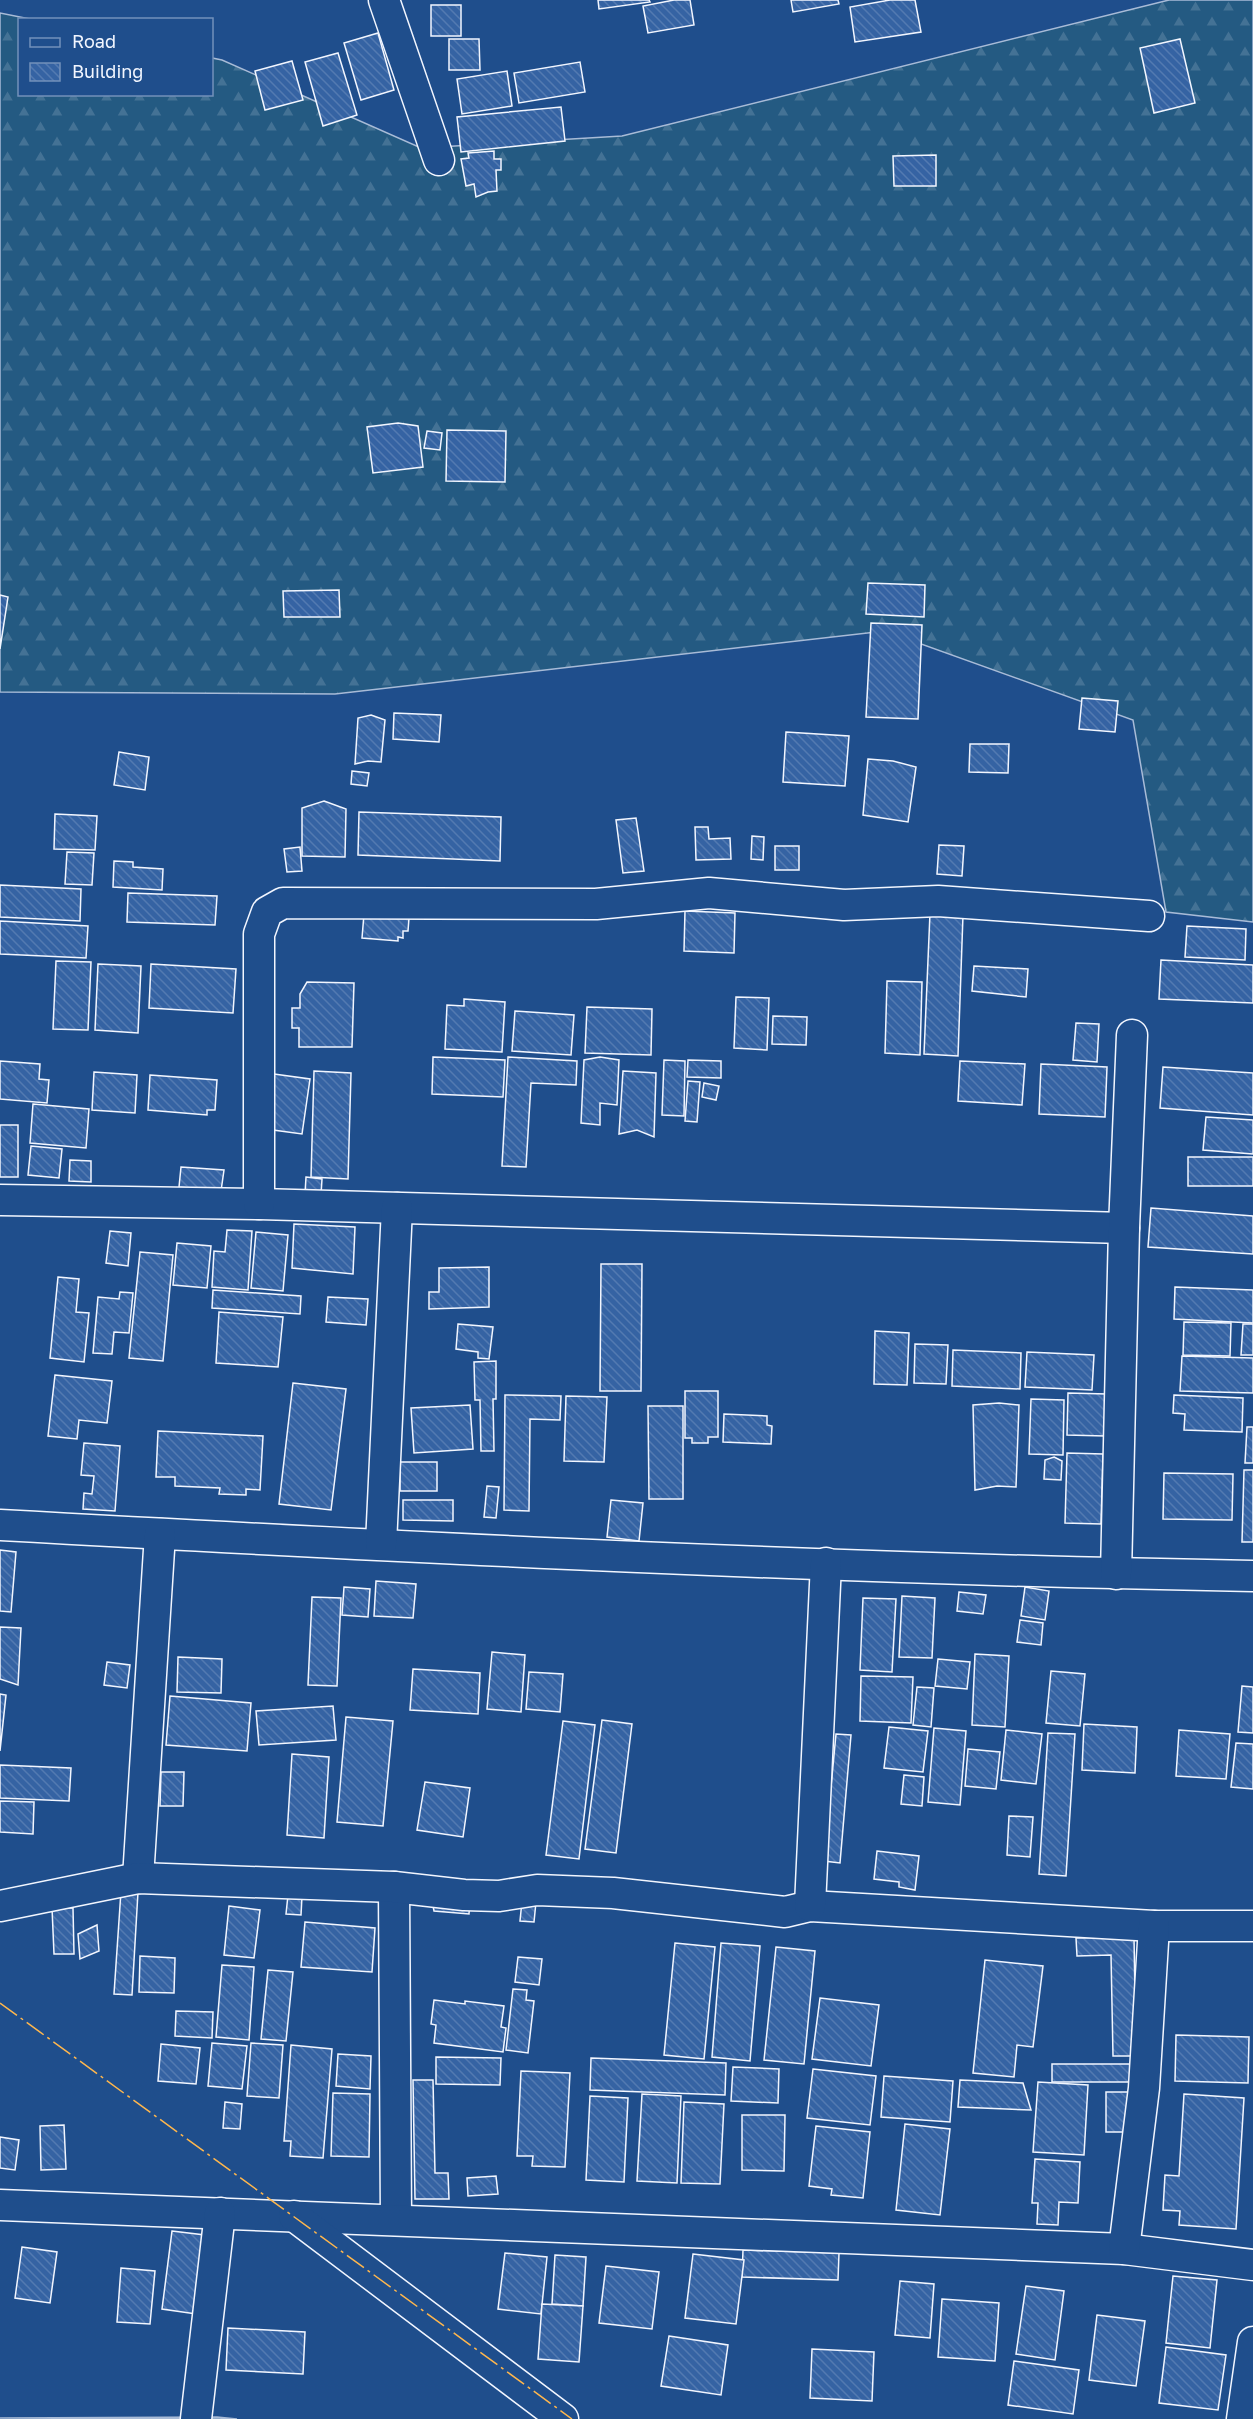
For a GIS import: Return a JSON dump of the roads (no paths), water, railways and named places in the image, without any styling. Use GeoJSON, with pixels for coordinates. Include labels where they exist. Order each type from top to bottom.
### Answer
{"type":"FeatureCollection","features":[{"type":"Feature","properties":{"kind":"street"},"geometry":{"type":"LineString","coordinates":[[384,0],[439,160]]}},
{"type":"Feature","properties":{"kind":"street"},"geometry":{"type":"LineString","coordinates":[[258,1204],[259,934],[267,912],[283,903],[596,904],[709,892],[844,905],[938,901],[1149,916]]}},
{"type":"Feature","properties":{"kind":"street"},"geometry":{"type":"LineString","coordinates":[[1116,1574],[1124,1228],[1132,1035]]}},
{"type":"Feature","properties":{"kind":"street"},"geometry":{"type":"LineString","coordinates":[[0,1200],[258,1204],[1124,1228]]}},
{"type":"Feature","properties":{"kind":"street"},"geometry":{"type":"LineString","coordinates":[[381,1544],[397,1208]]}},
{"type":"Feature","properties":{"kind":"street"},"geometry":{"type":"LineString","coordinates":[[0,1525],[826,1563],[1116,1574],[1253,1576]]}},
{"type":"Feature","properties":{"kind":"street"},"geometry":{"type":"LineString","coordinates":[[138,1878],[160,1534]]}},
{"type":"Feature","properties":{"kind":"street"},"geometry":{"type":"LineString","coordinates":[[810,1906],[826,1563]]}},
{"type":"Feature","properties":{"kind":"street"},"geometry":{"type":"LineString","coordinates":[[0,1906],[138,1878],[394,1887],[464,1895],[499,1896],[537,1890],[612,1893],[785,1912],[810,1906],[1154,1926],[1253,1926]]}},
{"type":"Feature","properties":{"kind":"street"},"geometry":{"type":"LineString","coordinates":[[394,1887],[396,2220]]}},
{"type":"Feature","properties":{"kind":"street"},"geometry":{"type":"LineString","coordinates":[[1124,2249],[1144,2088],[1154,1926]]}},
{"type":"Feature","properties":{"kind":"street"},"geometry":{"type":"LineString","coordinates":[[0,2205],[1124,2249],[1253,2265]]}},
{"type":"Feature","properties":{"kind":"street"},"geometry":{"type":"LineString","coordinates":[[196,2419],[220,2213]]}},
{"type":"Feature","properties":{"kind":"street"},"geometry":{"type":"LineString","coordinates":[[294,2216],[558,2417]]}},
{"type":"Feature","properties":{"kind":"street"},"geometry":{"type":"LineString","coordinates":[[1242,2419],[1253,2342]]}}]}
